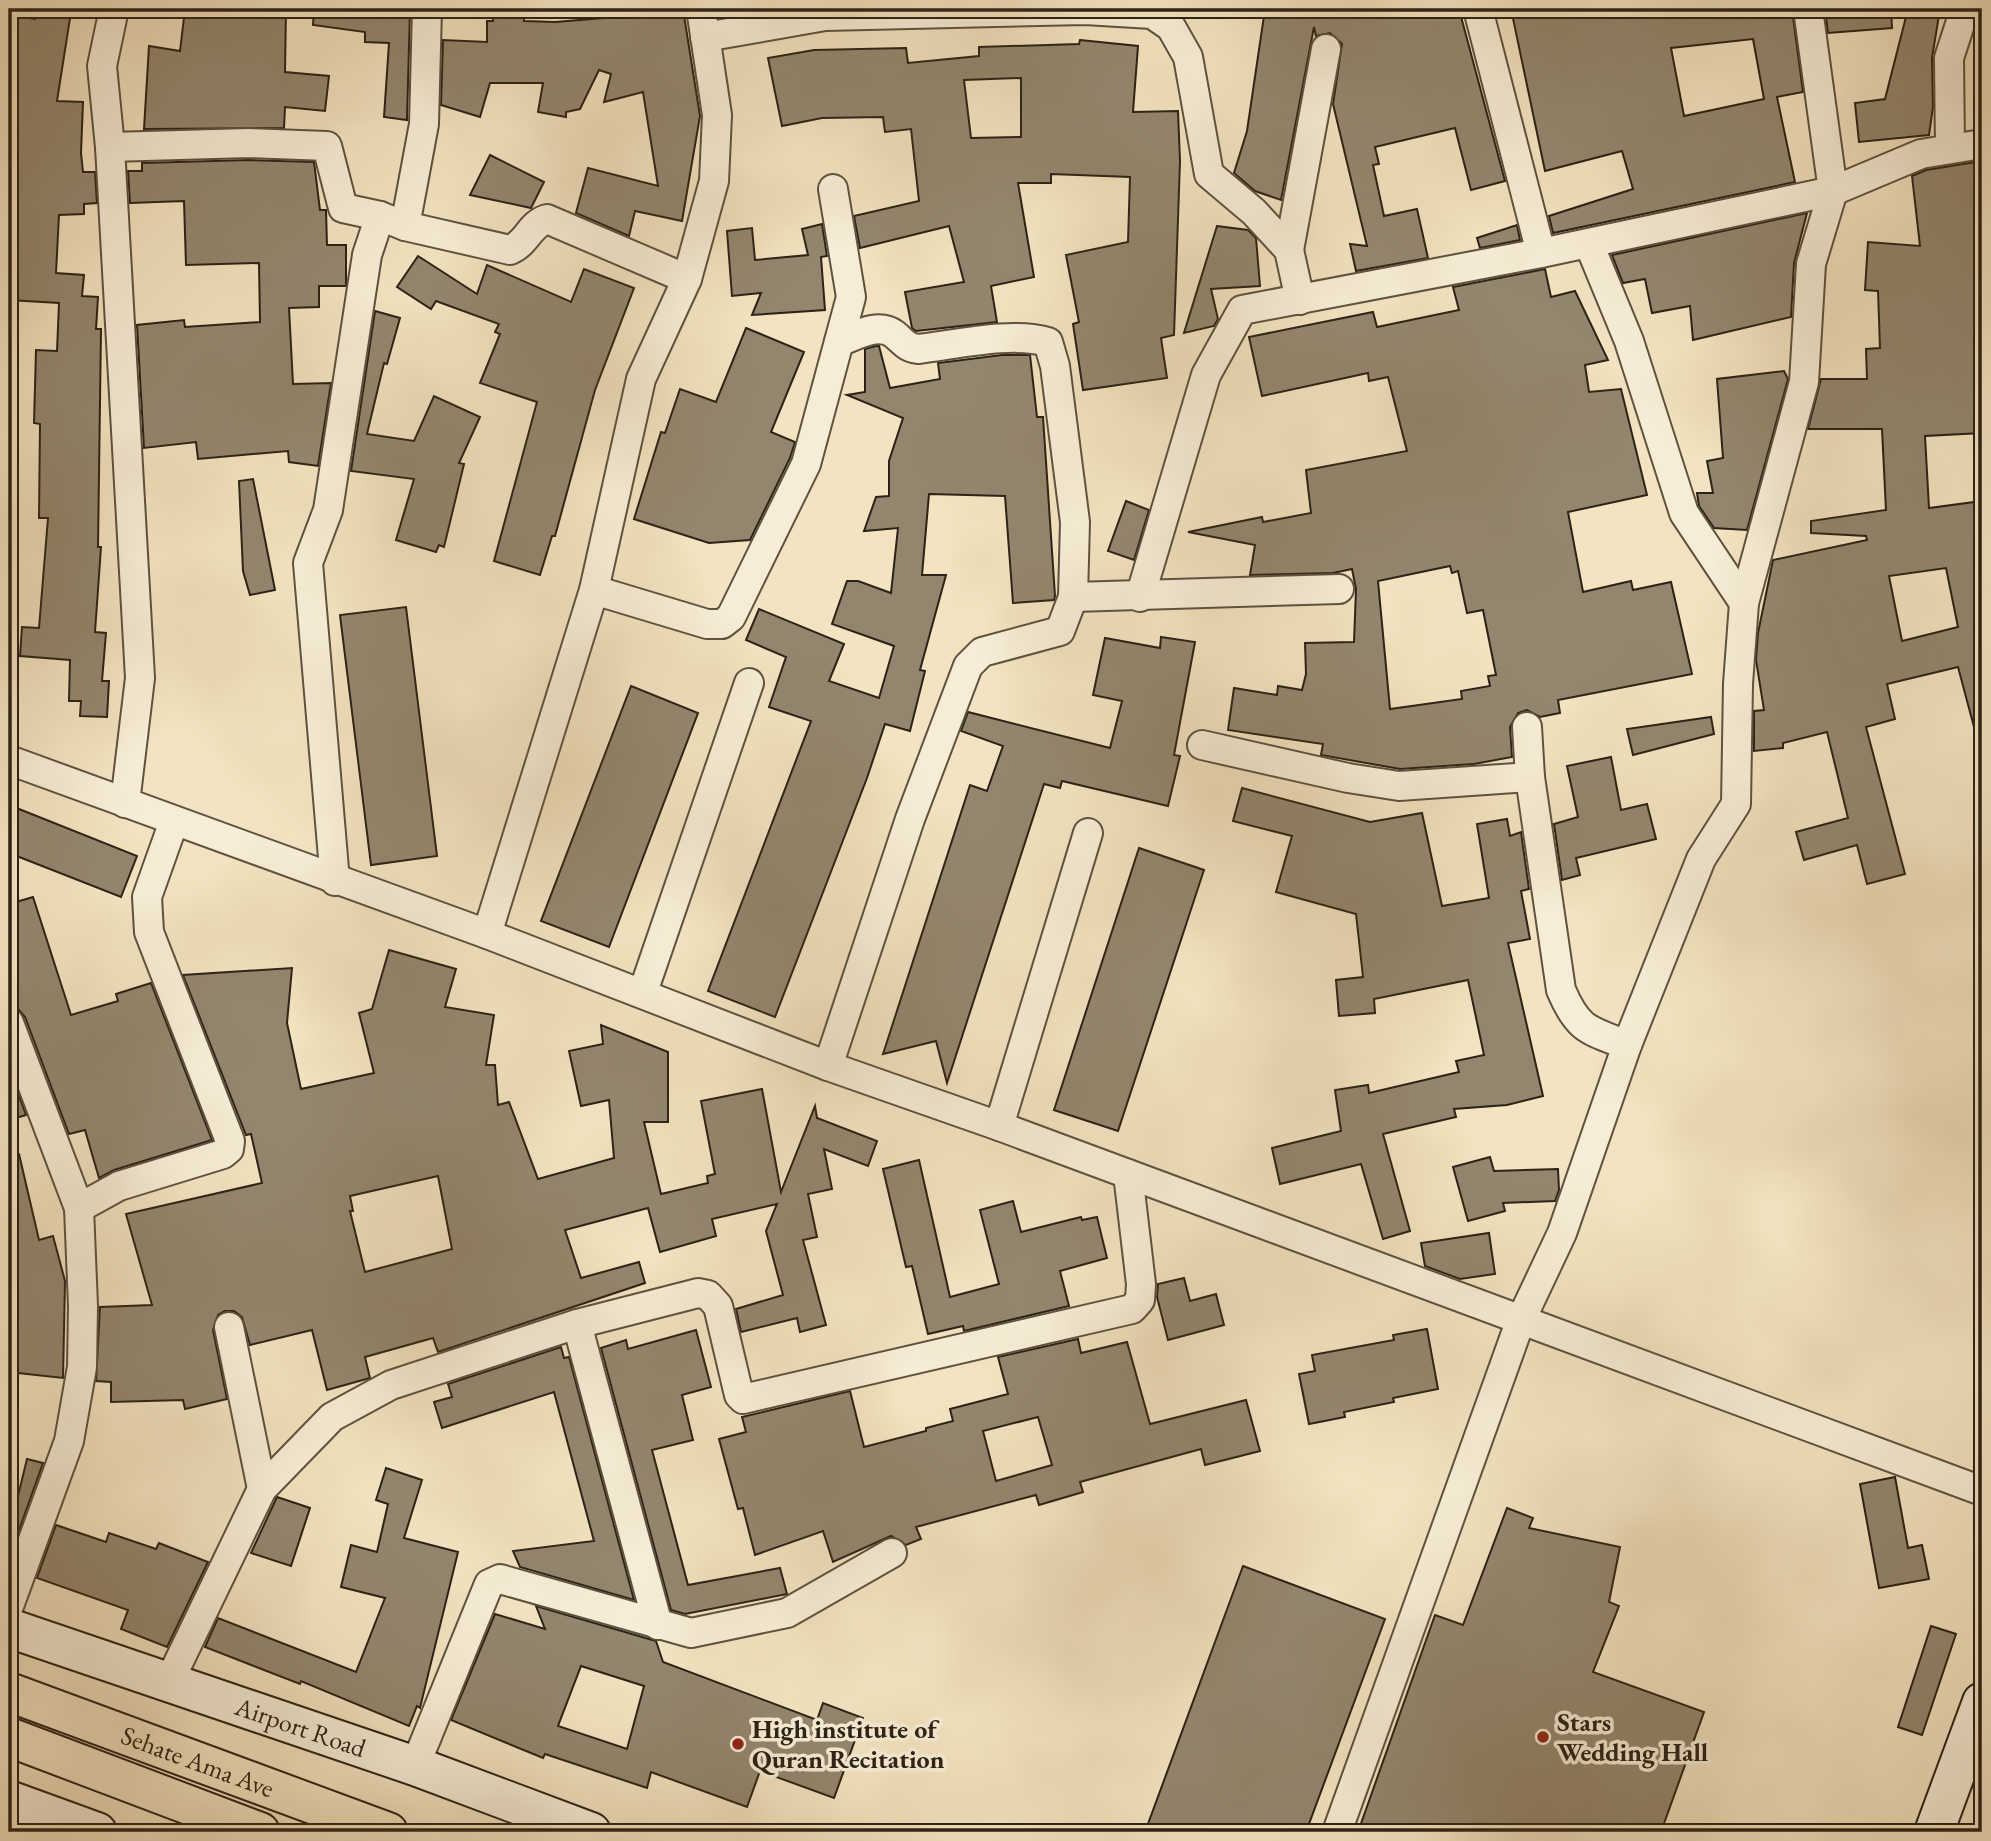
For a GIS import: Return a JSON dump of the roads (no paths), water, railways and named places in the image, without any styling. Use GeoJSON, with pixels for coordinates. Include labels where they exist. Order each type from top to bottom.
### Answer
{"type":"FeatureCollection","features":[{"type":"Feature","properties":{"kind":"main road","name":"Airport Road"},"geometry":{"type":"LineString","coordinates":[[9,1628],[415,1766],[591,1832]]}},
{"type":"Feature","properties":{"kind":"main road","name":"Sehate Ama Ave"},"geometry":{"type":"LineString","coordinates":[[9,1692],[388,1832]]}},
{"type":"Feature","properties":{"kind":"main road"},"geometry":{"type":"LineString","coordinates":[[1934,1832],[1982,1702]]}},
{"type":"Feature","properties":{"kind":"main road"},"geometry":{"type":"LineString","coordinates":[[9,1737],[260,1832]]}},
{"type":"Feature","properties":{"kind":"main road"},"geometry":{"type":"LineString","coordinates":[[9,1800],[97,1832]]}},
{"type":"Feature","properties":{"kind":"street"},"geometry":{"type":"LineString","coordinates":[[114,9],[102,66],[110,147],[140,678],[125,803]]}},
{"type":"Feature","properties":{"kind":"street"},"geometry":{"type":"LineString","coordinates":[[335,881],[308,563],[328,510],[367,255],[393,221],[424,124],[427,9]]}},
{"type":"Feature","properties":{"kind":"street"},"geometry":{"type":"LineString","coordinates":[[487,934],[594,590],[640,379],[687,279],[714,181],[717,116],[701,9]]}},
{"type":"Feature","properties":{"kind":"street"},"geometry":{"type":"LineString","coordinates":[[1478,9],[1541,253]]}},
{"type":"Feature","properties":{"kind":"street"},"geometry":{"type":"LineString","coordinates":[[1337,1832],[1520,1322],[1563,1233],[1627,1045],[1701,859],[1736,804],[1738,684],[1744,603],[1804,382],[1811,264],[1833,191],[1808,9]]}},
{"type":"Feature","properties":{"kind":"street"},"geometry":{"type":"LineString","coordinates":[[1950,149],[1949,58],[1965,9]]}},
{"type":"Feature","properties":{"kind":"street"},"geometry":{"type":"LineString","coordinates":[[705,37],[825,16],[1085,10],[1152,14],[1171,27],[1188,57],[1209,174],[1254,212],[1289,250]]}},
{"type":"Feature","properties":{"kind":"street"},"geometry":{"type":"LineString","coordinates":[[1300,300],[1289,250],[1326,49]]}},
{"type":"Feature","properties":{"kind":"street"},"geometry":{"type":"LineString","coordinates":[[110,147],[250,143],[327,146],[343,208],[510,250],[521,246],[537,222],[547,219],[687,279]]}},
{"type":"Feature","properties":{"kind":"street"},"geometry":{"type":"LineString","coordinates":[[1140,597],[1206,375],[1242,310],[1589,244],[1833,191],[1920,154],[1982,144]]}},
{"type":"Feature","properties":{"kind":"street"},"geometry":{"type":"LineString","coordinates":[[594,590],[707,624],[722,624],[731,617],[806,464],[851,297],[833,189]]}},
{"type":"Feature","properties":{"kind":"street"},"geometry":{"type":"LineString","coordinates":[[1589,244],[1629,341],[1684,513],[1744,603]]}},
{"type":"Feature","properties":{"kind":"street"},"geometry":{"type":"LineString","coordinates":[[828,1066],[910,819],[968,666],[982,652],[1060,631],[1073,597],[1075,522],[1055,366],[1048,342],[1036,338],[1017,339],[918,349],[906,347],[891,331],[877,328],[839,342]]}},
{"type":"Feature","properties":{"kind":"street"},"geometry":{"type":"LineString","coordinates":[[1073,597],[1339,589]]}},
{"type":"Feature","properties":{"kind":"street"},"geometry":{"type":"LineString","coordinates":[[643,992],[749,683]]}},
{"type":"Feature","properties":{"kind":"street"},"geometry":{"type":"LineString","coordinates":[[1527,727],[1530,778],[1561,990],[1570,1011],[1583,1028],[1627,1045]]}},
{"type":"Feature","properties":{"kind":"street"},"geometry":{"type":"LineString","coordinates":[[1202,744],[1348,778],[1399,786],[1530,778]]}},
{"type":"Feature","properties":{"kind":"street"},"geometry":{"type":"LineString","coordinates":[[9,760],[335,881],[487,934],[643,992],[828,1066],[999,1126],[1520,1322],[1982,1491]]}},
{"type":"Feature","properties":{"kind":"street"},"geometry":{"type":"LineString","coordinates":[[79,1208],[119,1186],[223,1154],[229,1149],[230,1141],[149,932],[147,897],[174,821]]}},
{"type":"Feature","properties":{"kind":"street"},"geometry":{"type":"LineString","coordinates":[[999,1126],[1088,833]]}},
{"type":"Feature","properties":{"kind":"street"},"geometry":{"type":"LineString","coordinates":[[9,1023],[79,1208],[82,1238],[82,1367],[69,1441],[9,1606]]}},
{"type":"Feature","properties":{"kind":"street"},"geometry":{"type":"LineString","coordinates":[[169,1682],[262,1489],[332,1417],[391,1385],[577,1324],[698,1293],[708,1295],[718,1306],[739,1395],[743,1399],[1132,1310],[1140,1300],[1141,1284],[1128,1174]]}},
{"type":"Feature","properties":{"kind":"street"},"geometry":{"type":"LineString","coordinates":[[577,1324],[658,1625]]}},
{"type":"Feature","properties":{"kind":"street"},"geometry":{"type":"LineString","coordinates":[[229,1327],[262,1489]]}},
{"type":"Feature","properties":{"kind":"street"},"geometry":{"type":"LineString","coordinates":[[415,1766],[489,1584],[494,1580],[500,1579],[691,1633],[787,1613],[892,1553]]}},
{"type":"Feature","properties":{"kind":"place","name":"Stars Wedding Hall"},"geometry":{"type":"Point","coordinates":[1543,1737]}},
{"type":"Feature","properties":{"kind":"place","name":"High institute of Quran Recitation"},"geometry":{"type":"Point","coordinates":[738,1744]}}]}
